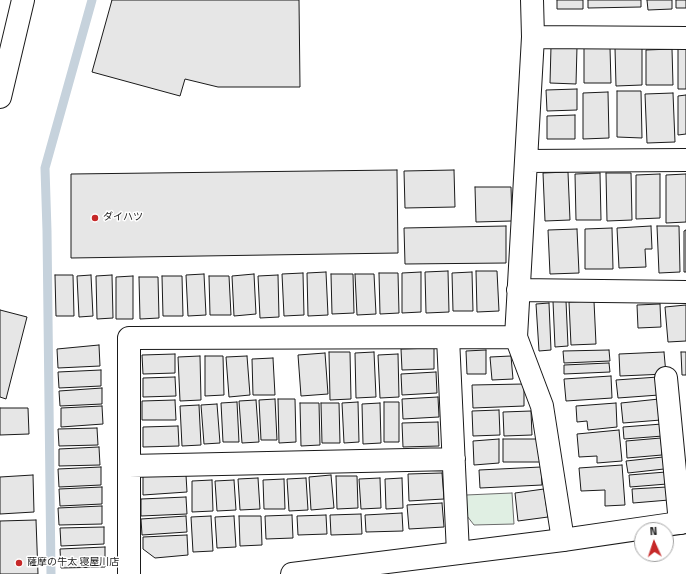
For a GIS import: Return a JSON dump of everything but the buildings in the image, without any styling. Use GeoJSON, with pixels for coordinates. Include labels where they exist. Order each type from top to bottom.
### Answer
{"type":"FeatureCollection","features":[{"type":"Feature","properties":{"kind":"street"},"geometry":{"type":"LineString","coordinates":[[0,97],[23,0]]}},
{"type":"Feature","properties":{"kind":"street"},"geometry":{"type":"LineString","coordinates":[[532,0],[533,37],[516,338],[542,406],[564,540]]}},
{"type":"Feature","properties":{"kind":"street"},"geometry":{"type":"LineString","coordinates":[[533,37],[686,38]]}},
{"type":"Feature","properties":{"kind":"street"},"geometry":{"type":"LineString","coordinates":[[526,160],[686,160]]}},
{"type":"Feature","properties":{"kind":"street"},"geometry":{"type":"LineString","coordinates":[[518,290],[686,292]]}},
{"type":"Feature","properties":{"kind":"street"},"geometry":{"type":"LineString","coordinates":[[129,574],[129,338],[516,338]]}},
{"type":"Feature","properties":{"kind":"street"},"geometry":{"type":"LineString","coordinates":[[448,338],[458,553]]}},
{"type":"Feature","properties":{"kind":"street"},"geometry":{"type":"LineString","coordinates":[[292,574],[564,540],[683,522],[666,378]]}},
{"type":"Feature","properties":{"kind":"street"},"geometry":{"type":"LineString","coordinates":[[129,466],[454,459]]}},
{"type":"Feature","properties":{"kind":"green space"},"geometry":{"type":"Polygon","coordinates":[[[512,493],[514,524],[474,525],[467,516],[466,495],[512,493]]]}},
{"type":"Feature","properties":{"kind":"waterway"},"geometry":{"type":"LineString","coordinates":[[51,574],[45,168],[92,0]]}},
{"type":"Feature","properties":{"kind":"place","name":"ダイハツ"},"geometry":{"type":"Point","coordinates":[95,218]}},
{"type":"Feature","properties":{"kind":"place","name":"薩摩の牛太 寝屋川店"},"geometry":{"type":"Point","coordinates":[19,563]}}]}
